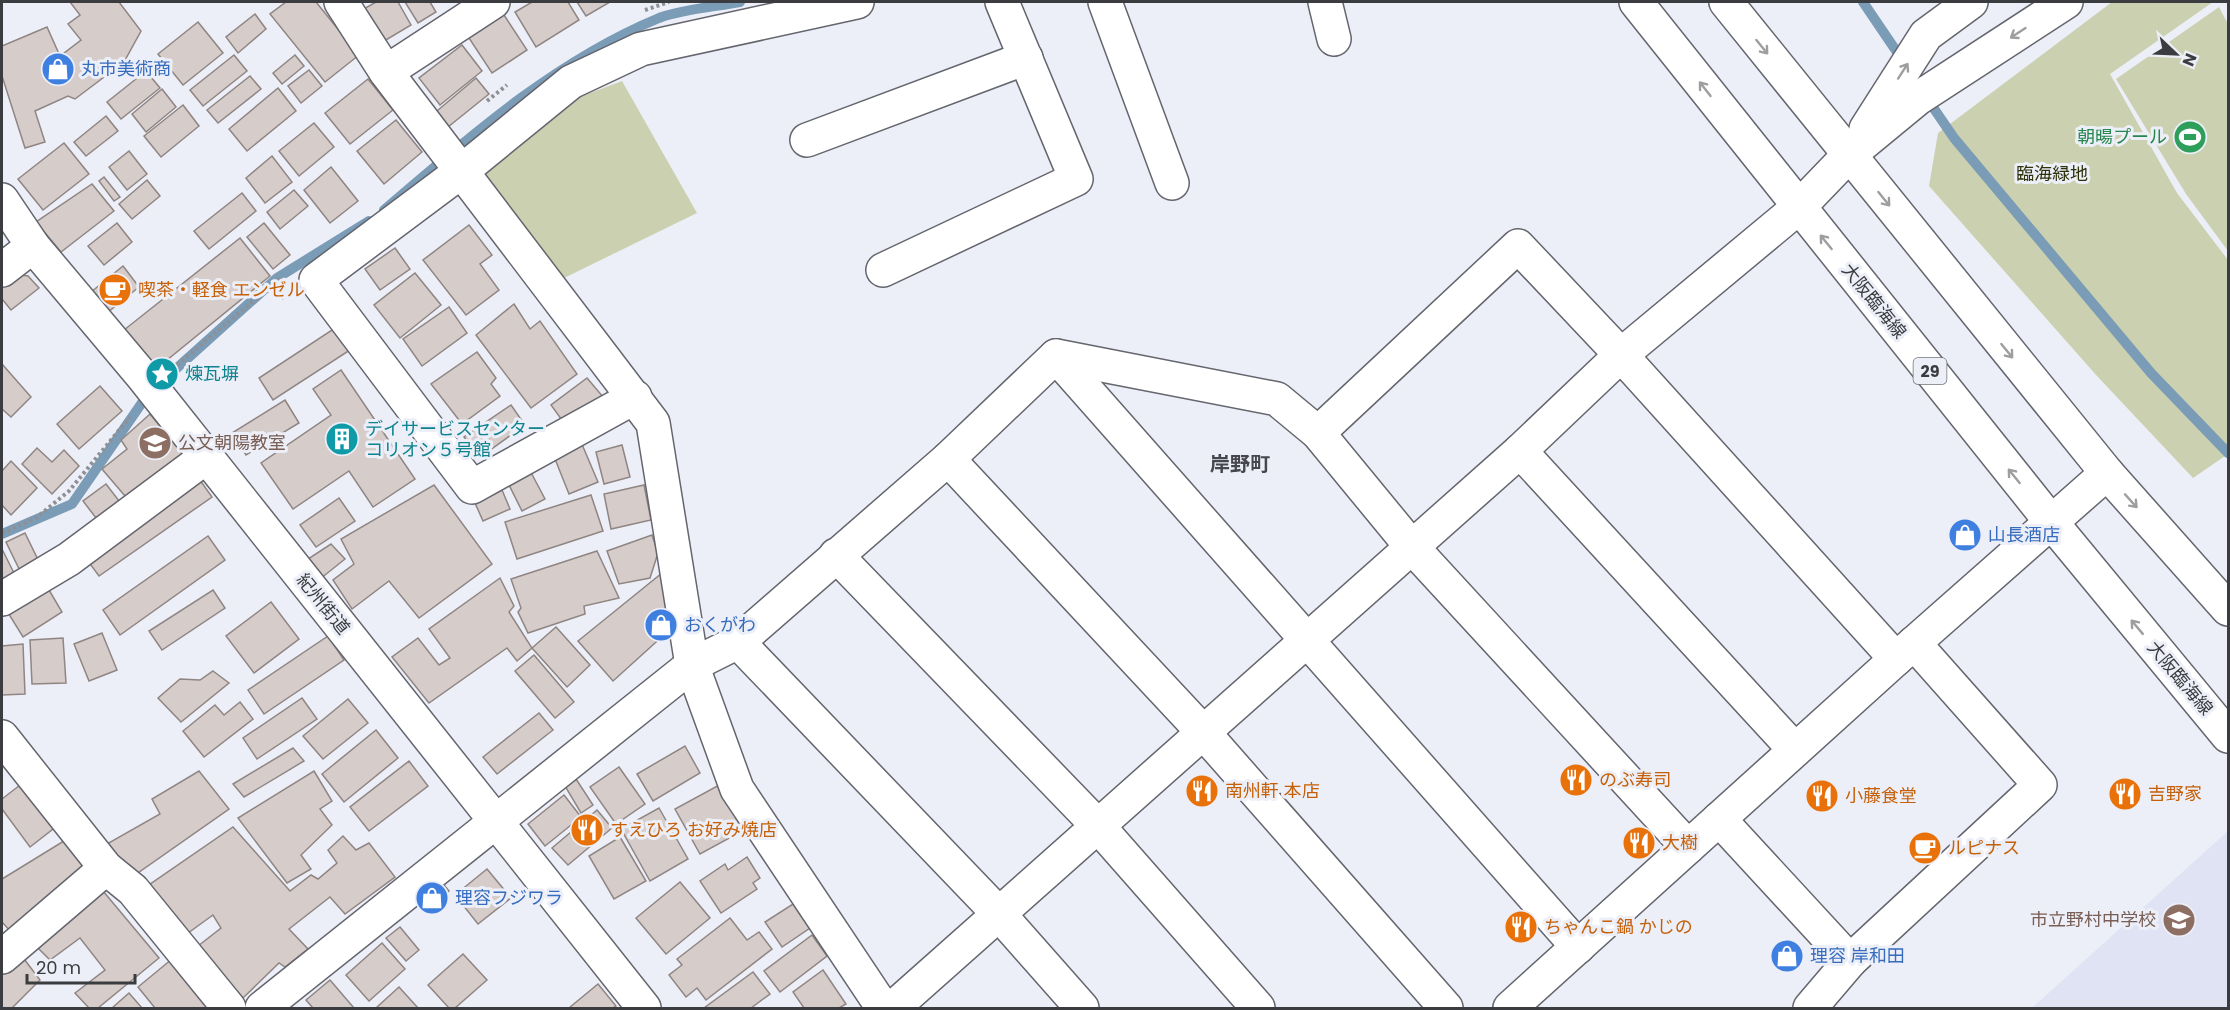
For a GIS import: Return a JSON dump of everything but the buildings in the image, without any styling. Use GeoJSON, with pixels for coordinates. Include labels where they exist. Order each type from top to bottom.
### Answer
{"type":"FeatureCollection","features":[{"type":"Feature","properties":{"kind":"street"},"geometry":{"type":"LineString","coordinates":[[341,2],[386,72],[463,170],[653,423],[692,665],[737,789],[883,1008]]}},
{"type":"Feature","properties":{"kind":"street"},"geometry":{"type":"LineString","coordinates":[[386,72],[493,2]]}},
{"type":"Feature","properties":{"kind":"street"},"geometry":{"type":"LineString","coordinates":[[635,397],[472,487],[316,280],[463,170],[571,82],[641,49],[857,2]]}},
{"type":"Feature","properties":{"kind":"street"},"geometry":{"type":"LineString","coordinates":[[883,270],[1076,179],[1002,2]]}},
{"type":"Feature","properties":{"kind":"street"},"geometry":{"type":"LineString","coordinates":[[1105,2],[1172,183]]}},
{"type":"Feature","properties":{"kind":"street"},"geometry":{"type":"LineString","coordinates":[[1325,2],[1334,39]]}},
{"type":"Feature","properties":{"kind":"street","name":"大阪臨海線"},"geometry":{"type":"LineString","coordinates":[[1636,2],[2052,523],[2229,736]]}},
{"type":"Feature","properties":{"kind":"street"},"geometry":{"type":"LineString","coordinates":[[1726,2],[2107,473],[2229,609]]}},
{"type":"Feature","properties":{"kind":"street"},"geometry":{"type":"LineString","coordinates":[[1849,156],[1926,35],[1971,2]]}},
{"type":"Feature","properties":{"kind":"street"},"geometry":{"type":"LineString","coordinates":[[892,1008],[1520,451],[1621,355],[1799,207],[1849,156],[1917,99],[2067,2]]}},
{"type":"Feature","properties":{"kind":"street"},"geometry":{"type":"LineString","coordinates":[[807,140],[1026,58]]}},
{"type":"Feature","properties":{"kind":"street","name":"紀州街道"},"geometry":{"type":"LineString","coordinates":[[2,200],[33,246],[206,457],[644,1008]]}},
{"type":"Feature","properties":{"kind":"street"},"geometry":{"type":"LineString","coordinates":[[2,270],[33,246]]}},
{"type":"Feature","properties":{"kind":"street"},"geometry":{"type":"LineString","coordinates":[[1318,433],[1518,246],[1905,651],[2040,785],[1850,961],[1809,1008]]}},
{"type":"Feature","properties":{"kind":"street"},"geometry":{"type":"LineString","coordinates":[[1056,356],[1277,399],[1318,433],[1411,546],[1688,847]]}},
{"type":"Feature","properties":{"kind":"street"},"geometry":{"type":"LineString","coordinates":[[262,1008],[692,665],[738,642],[948,459],[1056,356]]}},
{"type":"Feature","properties":{"kind":"street"},"geometry":{"type":"LineString","coordinates":[[1056,356],[1308,638],[1578,946]]}},
{"type":"Feature","properties":{"kind":"street"},"geometry":{"type":"LineString","coordinates":[[1520,451],[1795,750]]}},
{"type":"Feature","properties":{"kind":"street"},"geometry":{"type":"LineString","coordinates":[[2,599],[69,559],[206,457]]}},
{"type":"Feature","properties":{"kind":"street"},"geometry":{"type":"LineString","coordinates":[[948,459],[1203,732],[1446,1008]]}},
{"type":"Feature","properties":{"kind":"street"},"geometry":{"type":"LineString","coordinates":[[1510,1008],[1905,651],[2107,473]]}},
{"type":"Feature","properties":{"kind":"street"},"geometry":{"type":"LineString","coordinates":[[837,555],[1098,826],[1258,1008]]}},
{"type":"Feature","properties":{"kind":"street"},"geometry":{"type":"LineString","coordinates":[[738,642],[999,914],[1082,1008]]}},
{"type":"Feature","properties":{"kind":"street"},"geometry":{"type":"LineString","coordinates":[[2,737],[106,868],[133,890],[229,1008]]}},
{"type":"Feature","properties":{"kind":"street"},"geometry":{"type":"LineString","coordinates":[[1719,819],[1850,961]]}},
{"type":"Feature","properties":{"kind":"street"},"geometry":{"type":"LineString","coordinates":[[2,957],[106,868]]}},
{"type":"Feature","properties":{"kind":"path"},"geometry":{"type":"LineString","coordinates":[[2,533],[36,518],[69,491],[131,416]]}},
{"type":"Feature","properties":{"kind":"shaded area","name":"市立野村中学校"},"geometry":{"type":"Polygon","coordinates":[[[2228,831],[2228,1008],[2032,1008],[2228,831]]]}},
{"type":"Feature","properties":{"kind":"green space","name":"臨海緑地"},"geometry":{"type":"Polygon","coordinates":[[[2112,2],[2213,2],[2110,74],[2177,193],[2228,260],[2228,454],[2193,478],[2097,376],[1929,186],[1938,133],[2112,2]]]}},
{"type":"Feature","properties":{"kind":"green space","name":"朝暘プール"},"geometry":{"type":"Polygon","coordinates":[[[2219,7],[2228,24],[2228,251],[2186,194],[2116,79],[2219,7]]]}},
{"type":"Feature","properties":{"kind":"green space"},"geometry":{"type":"Polygon","coordinates":[[[622,81],[697,213],[560,280],[483,177],[483,171],[577,98],[622,81]]]}},
{"type":"Feature","properties":{"kind":"waterway"},"geometry":{"type":"LineString","coordinates":[[384,210],[514,103],[584,56],[659,18],[688,10],[740,2]]}},
{"type":"Feature","properties":{"kind":"waterway"},"geometry":{"type":"LineString","coordinates":[[1863,2],[1903,61]]}},
{"type":"Feature","properties":{"kind":"waterway"},"geometry":{"type":"LineString","coordinates":[[1926,97],[1954,138],[2151,373],[2228,453]]}},
{"type":"Feature","properties":{"kind":"waterway"},"geometry":{"type":"LineString","coordinates":[[2,534],[72,504],[148,394],[277,278],[369,221]]}},
{"type":"Feature","properties":{"kind":"place","name":"丸市美術商"},"geometry":{"type":"Point","coordinates":[58,69]}},
{"type":"Feature","properties":{"kind":"place","name":"朝暘プール"},"geometry":{"type":"Point","coordinates":[2190,137]}},
{"type":"Feature","properties":{"kind":"place","name":"喫茶・軽食 エンゼル"},"geometry":{"type":"Point","coordinates":[115,290]}},
{"type":"Feature","properties":{"kind":"place","name":"煉瓦塀"},"geometry":{"type":"Point","coordinates":[162,374]}},
{"type":"Feature","properties":{"kind":"place","name":"デイサービスセンター コリオン５号館"},"geometry":{"type":"Point","coordinates":[342,439]}},
{"type":"Feature","properties":{"kind":"place","name":"公文朝陽教室"},"geometry":{"type":"Point","coordinates":[155,443]}},
{"type":"Feature","properties":{"kind":"place","name":"山長酒店"},"geometry":{"type":"Point","coordinates":[1965,535]}},
{"type":"Feature","properties":{"kind":"place","name":"おくがわ"},"geometry":{"type":"Point","coordinates":[661,625]}},
{"type":"Feature","properties":{"kind":"place","name":"のぶ寿司"},"geometry":{"type":"Point","coordinates":[1576,780]}},
{"type":"Feature","properties":{"kind":"place","name":"南州軒 本店"},"geometry":{"type":"Point","coordinates":[1202,791]}},
{"type":"Feature","properties":{"kind":"place","name":"吉野家"},"geometry":{"type":"Point","coordinates":[2125,794]}},
{"type":"Feature","properties":{"kind":"place","name":"小藤食堂"},"geometry":{"type":"Point","coordinates":[1822,796]}},
{"type":"Feature","properties":{"kind":"place","name":"すえひろ お好み焼店"},"geometry":{"type":"Point","coordinates":[587,830]}},
{"type":"Feature","properties":{"kind":"place","name":"大樹"},"geometry":{"type":"Point","coordinates":[1639,843]}},
{"type":"Feature","properties":{"kind":"place","name":"ルピナス"},"geometry":{"type":"Point","coordinates":[1925,848]}},
{"type":"Feature","properties":{"kind":"place","name":"理容フジワラ"},"geometry":{"type":"Point","coordinates":[432,898]}},
{"type":"Feature","properties":{"kind":"place","name":"市立野村中学校"},"geometry":{"type":"Point","coordinates":[2179,920]}},
{"type":"Feature","properties":{"kind":"place","name":"ちゃんこ鍋 かじの"},"geometry":{"type":"Point","coordinates":[1521,927]}},
{"type":"Feature","properties":{"kind":"place","name":"理容 岸和田"},"geometry":{"type":"Point","coordinates":[1787,956]}},
{"type":"Feature","properties":{"kind":"district","name":"岸野町"},"geometry":{"type":"Point","coordinates":[1240,464]}}]}
